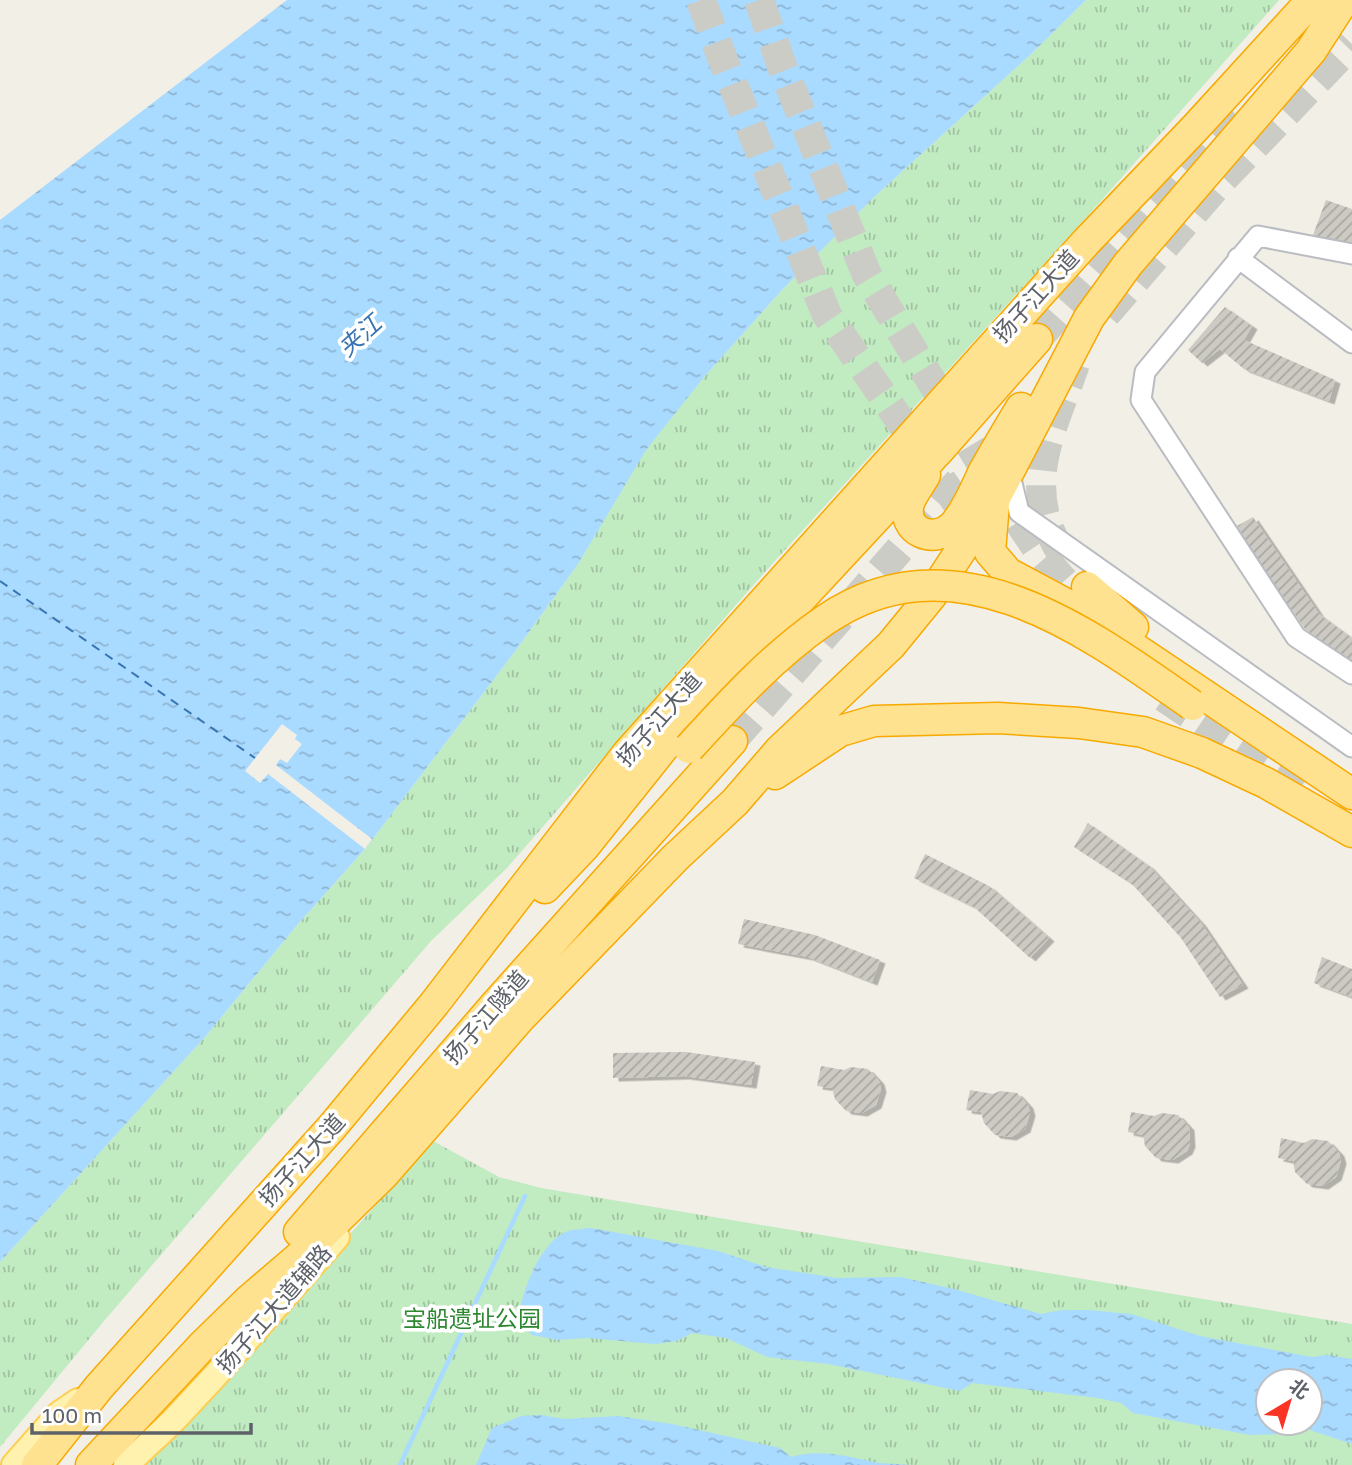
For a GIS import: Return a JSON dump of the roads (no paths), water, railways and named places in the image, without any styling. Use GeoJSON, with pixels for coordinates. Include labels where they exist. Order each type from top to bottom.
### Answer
{"type":"FeatureCollection","features":[{"type":"Feature","properties":{"kind":"highway","name":"扬子江大道"},"geometry":{"type":"LineString","coordinates":[[37,1465],[99,1387],[332,1127],[434,1004],[627,754],[1086,242],[1295,13],[1312,0]]}},
{"type":"Feature","properties":{"kind":"highway"},"geometry":{"type":"LineString","coordinates":[[939,450],[909,503],[912,525],[931,536],[943,534],[959,519],[999,443],[1047,368],[1089,318],[1128,264],[1311,51],[1344,0]]}},
{"type":"Feature","properties":{"kind":"highway"},"geometry":{"type":"LineString","coordinates":[[91,1465],[203,1345],[384,1174],[521,1017],[675,858],[735,802],[779,751],[891,645],[931,596],[995,498],[1089,318]]}},
{"type":"Feature","properties":{"kind":"highway"},"geometry":{"type":"LineString","coordinates":[[584,847],[671,738],[939,450],[1037,339]]}},
{"type":"Feature","properties":{"kind":"highway"},"geometry":{"type":"LineString","coordinates":[[995,498],[989,552],[1008,573],[1079,611],[1352,794]]}},
{"type":"Feature","properties":{"kind":"highway"},"geometry":{"type":"LineString","coordinates":[[434,1004],[584,847],[689,748],[789,647],[827,619],[863,599],[897,589],[932,585],[963,586],[1038,608],[1138,667],[1192,705],[1352,806]]}},
{"type":"Feature","properties":{"kind":"highway"},"geometry":{"type":"LineString","coordinates":[[1087,587],[1118,616],[1170,656],[1352,778]]}},
{"type":"Feature","properties":{"kind":"highway"},"geometry":{"type":"LineString","coordinates":[[735,802],[840,731],[874,721],[998,718],[1079,723],[1143,732],[1202,753],[1266,783],[1352,832]]}},
{"type":"Feature","properties":{"kind":"highway","name":"扬子江隧道"},"geometry":{"type":"LineString","coordinates":[[249,1300],[288,1246],[477,1026],[732,741]]}},
{"type":"Feature","properties":{"kind":"main road"},"geometry":{"type":"LineString","coordinates":[[1311,51],[1352,12]]}},
{"type":"Feature","properties":{"kind":"main road","name":"扬子江大道辅路"},"geometry":{"type":"LineString","coordinates":[[125,1465],[173,1421],[214,1377],[346,1226],[384,1174]]}},
{"type":"Feature","properties":{"kind":"main road"},"geometry":{"type":"LineString","coordinates":[[14,1465],[59,1414],[99,1387]]}},
{"type":"Feature","properties":{"kind":"street"},"geometry":{"type":"LineString","coordinates":[[1352,254],[1258,236],[1145,372],[1141,400],[1296,637],[1352,674]]}},
{"type":"Feature","properties":{"kind":"street"},"geometry":{"type":"LineString","coordinates":[[1238,258],[1352,343]]}},
{"type":"Feature","properties":{"kind":"street"},"geometry":{"type":"LineString","coordinates":[[1009,471],[1019,512],[1352,747]]}},
{"type":"Feature","properties":{"kind":"water","name":"夹江"},"geometry":{"type":"Polygon","coordinates":[[[287,0],[1086,0],[1028,57],[873,198],[781,291],[704,377],[646,450],[578,564],[365,849],[298,924],[205,1037],[0,1262],[0,220],[287,0]]]}},
{"type":"Feature","properties":{"kind":"water"},"geometry":{"type":"Polygon","coordinates":[[[591,1228],[718,1251],[766,1267],[837,1278],[900,1277],[1041,1314],[1062,1310],[1088,1310],[1131,1314],[1200,1336],[1312,1357],[1327,1355],[1352,1359],[1352,1444],[1324,1435],[1324,1367],[1254,1367],[1254,1435],[1250,1435],[1133,1413],[1121,1403],[1098,1398],[972,1383],[960,1391],[828,1364],[767,1357],[726,1338],[692,1333],[677,1341],[655,1344],[587,1338],[557,1340],[532,1335],[519,1321],[527,1283],[549,1245],[568,1231],[591,1228]]]}},
{"type":"Feature","properties":{"kind":"water"},"geometry":{"type":"Polygon","coordinates":[[[541,1415],[564,1419],[618,1416],[672,1424],[780,1448],[791,1457],[824,1453],[879,1463],[912,1465],[476,1465],[492,1428],[521,1416],[541,1415]]]}},
{"type":"Feature","properties":{"kind":"waterway"},"geometry":{"type":"LineString","coordinates":[[400,1465],[525,1196]]}},
{"type":"Feature","properties":{"kind":"tunnel"},"geometry":{"type":"LineString","coordinates":[[701,0],[827,315],[962,510],[980,530]]}},
{"type":"Feature","properties":{"kind":"tunnel"},"geometry":{"type":"LineString","coordinates":[[759,0],[783,69],[867,275],[995,486],[1042,556],[1077,596],[1101,618]]}},
{"type":"Feature","properties":{"kind":"tunnel"},"geometry":{"type":"LineString","coordinates":[[1106,314],[1220,182],[1352,44]]}},
{"type":"Feature","properties":{"kind":"tunnel"},"geometry":{"type":"LineString","coordinates":[[1037,339],[1241,110]]}},
{"type":"Feature","properties":{"kind":"tunnel"},"geometry":{"type":"LineString","coordinates":[[1063,556],[1050,531],[1043,506],[1041,483],[1049,437],[1075,364]]}},
{"type":"Feature","properties":{"kind":"tunnel"},"geometry":{"type":"LineString","coordinates":[[732,741],[962,478]]}},
{"type":"Feature","properties":{"kind":"tunnel"},"geometry":{"type":"LineString","coordinates":[[1164,697],[1300,789]]}},
{"type":"Feature","properties":{"kind":"park label","name":"宝船遗址公园"},"geometry":{"type":"Point","coordinates":[472,1319]}}]}
